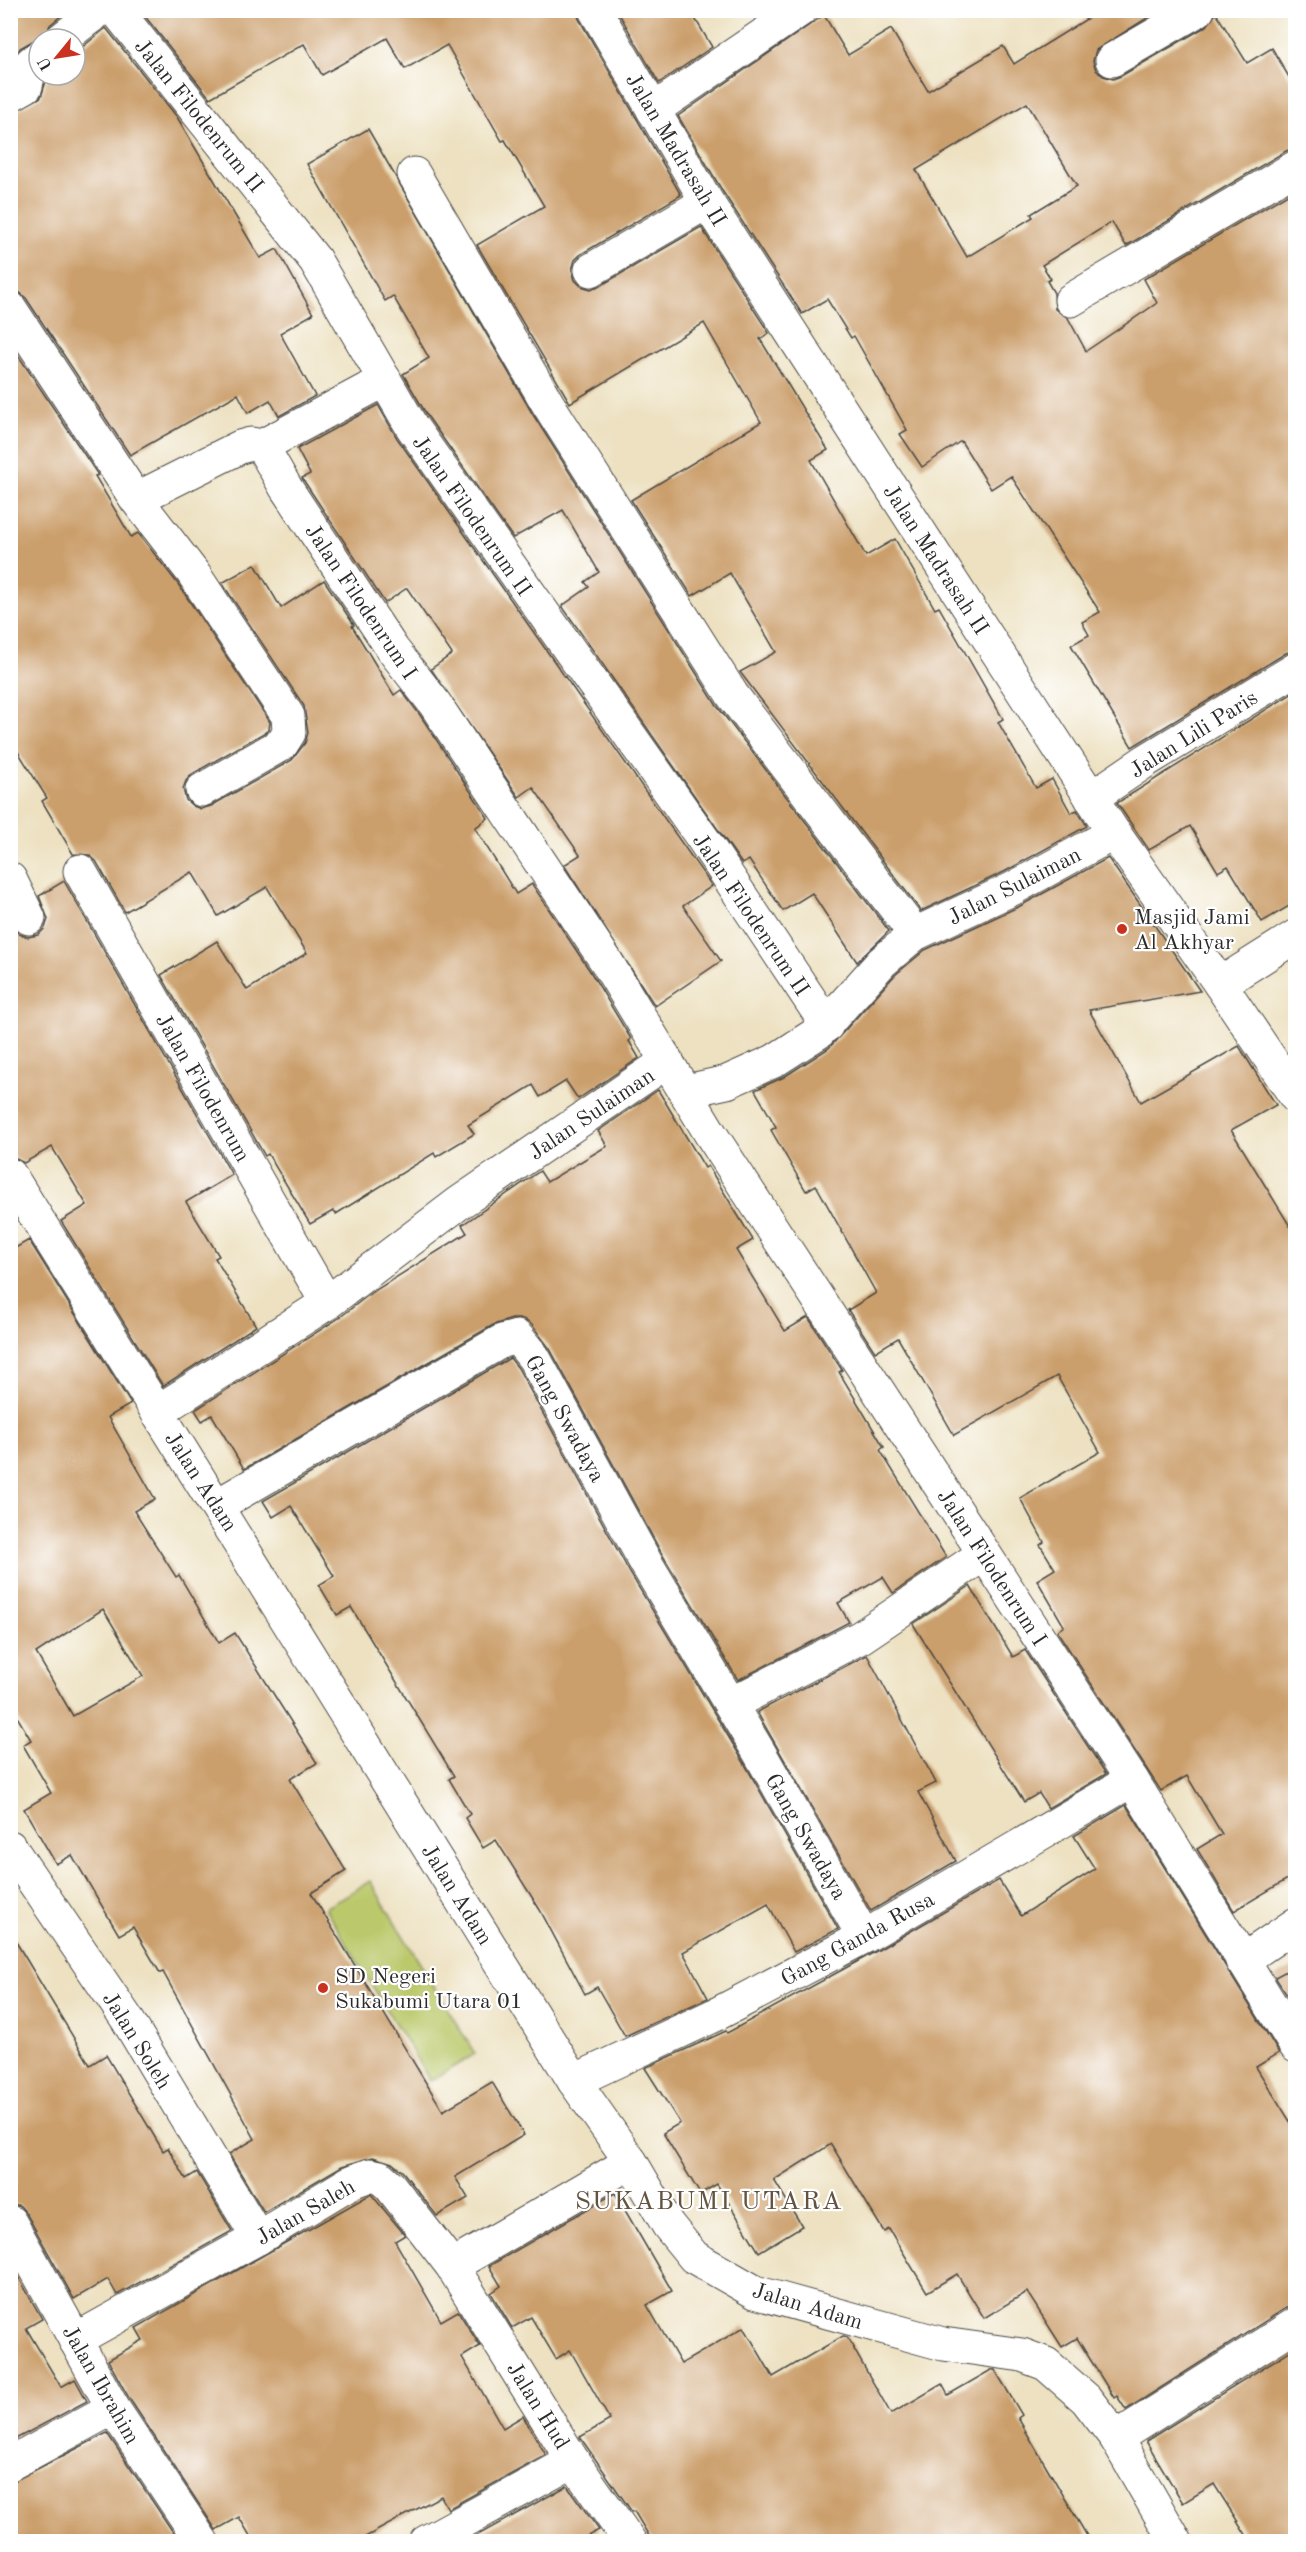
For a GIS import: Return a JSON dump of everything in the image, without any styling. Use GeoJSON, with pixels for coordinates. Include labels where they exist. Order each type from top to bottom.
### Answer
{"type":"FeatureCollection","features":[{"type":"Feature","properties":{"kind":"street"},"geometry":{"type":"LineString","coordinates":[[77,27],[99,10]]}},
{"type":"Feature","properties":{"kind":"street","name":"Jalan Filodenrum II"},"geometry":{"type":"LineString","coordinates":[[116,10],[315,260],[412,427],[589,682],[703,839],[827,1025]]}},
{"type":"Feature","properties":{"kind":"street","name":"Jalan Madrasah II"},"geometry":{"type":"LineString","coordinates":[[595,10],[707,202],[1114,833],[1220,984],[1296,1098]]}},
{"type":"Feature","properties":{"kind":"street"},"geometry":{"type":"LineString","coordinates":[[653,110],[800,10]]}},
{"type":"Feature","properties":{"kind":"street"},"geometry":{"type":"LineString","coordinates":[[1112,60],[1198,10]]}},
{"type":"Feature","properties":{"kind":"street"},"geometry":{"type":"LineString","coordinates":[[10,95],[26,86],[27,81]]}},
{"type":"Feature","properties":{"kind":"street"},"geometry":{"type":"LineString","coordinates":[[1071,300],[1296,166]]}},
{"type":"Feature","properties":{"kind":"street"},"geometry":{"type":"LineString","coordinates":[[414,174],[548,404],[733,696],[915,934]]}},
{"type":"Feature","properties":{"kind":"street"},"geometry":{"type":"LineString","coordinates":[[591,270],[707,202]]}},
{"type":"Feature","properties":{"kind":"street"},"geometry":{"type":"LineString","coordinates":[[10,308],[136,500],[193,573],[288,716],[289,733],[282,744],[202,790]]}},
{"type":"Feature","properties":{"kind":"street"},"geometry":{"type":"LineString","coordinates":[[136,500],[240,447],[251,444],[262,446],[385,380]]}},
{"type":"Feature","properties":{"kind":"street","name":"Jalan Filodenrum I"},"geometry":{"type":"LineString","coordinates":[[262,446],[286,488],[393,650],[435,704],[547,870],[606,961],[666,1062]]}},
{"type":"Feature","properties":{"kind":"street","name":"Jalan Lili Paris"},"geometry":{"type":"LineString","coordinates":[[1092,798],[1148,759],[1296,669]]}},
{"type":"Feature","properties":{"kind":"street","name":"Jalan Sulaiman"},"geometry":{"type":"LineString","coordinates":[[157,1412],[327,1303],[459,1203],[666,1062],[686,1091],[727,1082],[774,1061],[827,1025],[882,962],[915,934],[1012,889],[1114,833]]}},
{"type":"Feature","properties":{"kind":"street","name":"Jalan Filodenrum"},"geometry":{"type":"LineString","coordinates":[[80,871],[327,1303]]}},
{"type":"Feature","properties":{"kind":"street"},"geometry":{"type":"LineString","coordinates":[[10,879],[29,918]]}},
{"type":"Feature","properties":{"kind":"street"},"geometry":{"type":"LineString","coordinates":[[1220,984],[1296,936]]}},
{"type":"Feature","properties":{"kind":"street","name":"Jalan Filodenrum I"},"geometry":{"type":"LineString","coordinates":[[686,1091],[710,1133],[1132,1780],[1296,2046]]}},
{"type":"Feature","properties":{"kind":"street","name":"Jalan Adam"},"geometry":{"type":"LineString","coordinates":[[14,1188],[218,1505],[574,2081],[631,2162],[668,2225],[694,2257],[755,2292],[943,2344],[1022,2355],[1046,2364],[1086,2399],[1116,2438],[1176,2541]]}},
{"type":"Feature","properties":{"kind":"street","name":"Gang Swadaya"},"geometry":{"type":"LineString","coordinates":[[218,1505],[502,1341],[517,1337],[534,1358],[646,1563],[731,1704],[864,1937]]}},
{"type":"Feature","properties":{"kind":"street"},"geometry":{"type":"LineString","coordinates":[[731,1704],[861,1637],[984,1554]]}},
{"type":"Feature","properties":{"kind":"street","name":"Gang Ganda Rusa"},"geometry":{"type":"LineString","coordinates":[[574,2081],[715,2015],[864,1937],[1132,1780]]}},
{"type":"Feature","properties":{"kind":"street","name":"Jalan Soleh"},"geometry":{"type":"LineString","coordinates":[[10,1847],[127,2019],[258,2238]]}},
{"type":"Feature","properties":{"kind":"street"},"geometry":{"type":"LineString","coordinates":[[1242,1961],[1296,1924]]}},
{"type":"Feature","properties":{"kind":"street"},"geometry":{"type":"LineString","coordinates":[[452,2266],[631,2162]]}},
{"type":"Feature","properties":{"kind":"street","name":"Jalan Saleh"},"geometry":{"type":"LineString","coordinates":[[75,2340],[258,2238],[351,2182],[374,2175],[390,2186],[452,2266]]}},
{"type":"Feature","properties":{"kind":"street","name":"Jalan Ibrahim"},"geometry":{"type":"LineString","coordinates":[[10,2222],[114,2408],[202,2541]]}},
{"type":"Feature","properties":{"kind":"street","name":"Jalan Hud"},"geometry":{"type":"LineString","coordinates":[[452,2266],[573,2461],[630,2541]]}},
{"type":"Feature","properties":{"kind":"street"},"geometry":{"type":"LineString","coordinates":[[1116,2438],[1296,2324]]}},
{"type":"Feature","properties":{"kind":"street"},"geometry":{"type":"LineString","coordinates":[[10,2464],[114,2408]]}},
{"type":"Feature","properties":{"kind":"street"},"geometry":{"type":"LineString","coordinates":[[426,2541],[573,2461]]}},
{"type":"Feature","properties":{"kind":"green space"},"geometry":{"type":"Polygon","coordinates":[[[370,1881],[475,2054],[430,2081],[325,1908],[370,1881]]]}},
{"type":"Feature","properties":{"kind":"building"},"geometry":{"type":"Polygon","coordinates":[[[10,10],[68,10],[49,27],[27,27],[27,44],[20,48],[10,69],[10,10]]]}},
{"type":"Feature","properties":{"kind":"building"},"geometry":{"type":"Polygon","coordinates":[[[140,10],[576,10],[579,19],[681,195],[581,254],[575,260],[572,270],[575,280],[581,286],[591,289],[600,286],[701,227],[769,333],[760,339],[828,450],[811,460],[866,556],[895,539],[935,609],[939,607],[1003,719],[998,722],[1036,788],[1052,779],[1071,813],[1077,810],[1087,826],[1004,872],[921,911],[740,672],[776,652],[730,573],[692,596],[631,500],[761,422],[704,323],[570,403],[477,245],[544,206],[505,140],[502,141],[447,45],[405,69],[387,38],[322,75],[304,44],[210,98],[140,10]]]}},
{"type":"Feature","properties":{"kind":"building"},"geometry":{"type":"Polygon","coordinates":[[[617,10],[690,10],[712,47],[659,83],[617,10]]]}},
{"type":"Feature","properties":{"kind":"building"},"geometry":{"type":"Polygon","coordinates":[[[1101,10],[1160,10],[1096,50],[1093,61],[1096,70],[1103,76],[1113,79],[1207,26],[1216,13],[1247,63],[1272,48],[1296,89],[1296,148],[1286,151],[1126,246],[1112,222],[1042,265],[1051,279],[1047,281],[1054,293],[1055,309],[1068,318],[1086,351],[1157,303],[1144,279],[1296,189],[1296,650],[1286,653],[1132,747],[1071,645],[1089,635],[1082,622],[1100,612],[1011,476],[991,489],[961,441],[922,467],[900,434],[907,430],[854,336],[851,338],[827,299],[802,314],[723,192],[678,116],[824,15],[848,55],[891,29],[928,91],[1003,46],[1014,64],[1101,10]],[[1027,103],[916,170],[967,257],[1033,217],[1031,214],[1077,186],[1027,103]]]}},
{"type":"Feature","properties":{"kind":"building"},"geometry":{"type":"Polygon","coordinates":[[[106,28],[177,117],[260,258],[277,249],[313,314],[280,333],[315,396],[279,416],[270,400],[248,413],[238,394],[130,455],[26,298],[19,292],[10,290],[10,114],[41,97],[44,87],[87,87],[87,43],[106,28]]]}},
{"type":"Feature","properties":{"kind":"building"},"geometry":{"type":"Polygon","coordinates":[[[368,129],[532,413],[717,706],[889,931],[857,962],[812,893],[783,911],[749,860],[742,864],[562,606],[589,587],[585,582],[599,572],[563,510],[513,538],[428,417],[403,374],[429,358],[393,296],[385,301],[307,164],[368,129]]]}},
{"type":"Feature","properties":{"kind":"building"},"geometry":{"type":"Polygon","coordinates":[[[10,343],[98,475],[95,476],[131,537],[138,533],[178,584],[270,722],[269,730],[192,774],[183,789],[186,800],[201,809],[211,806],[292,760],[305,743],[308,733],[304,706],[222,583],[255,564],[281,608],[324,580],[354,625],[352,626],[394,695],[401,690],[488,818],[475,828],[516,894],[532,884],[590,971],[631,1039],[629,1041],[639,1058],[578,1099],[566,1081],[540,1097],[533,1085],[468,1125],[474,1134],[436,1157],[434,1153],[336,1214],[333,1211],[310,1224],[268,1154],[265,1156],[161,975],[217,941],[247,990],[307,953],[267,887],[218,916],[192,872],[125,912],[96,861],[89,855],[73,854],[42,801],[47,798],[10,739],[10,343]]]}},
{"type":"Feature","properties":{"kind":"building"},"geometry":{"type":"Polygon","coordinates":[[[378,405],[397,438],[712,886],[683,906],[721,961],[655,1006],[564,865],[580,855],[533,787],[519,797],[431,669],[452,654],[407,588],[385,603],[302,478],[310,474],[297,449],[378,405]]]}},
{"type":"Feature","properties":{"kind":"building"},"geometry":{"type":"Polygon","coordinates":[[[1296,691],[1296,902],[1262,922],[1228,866],[1218,872],[1190,826],[1149,850],[1117,803],[1296,691]]]}},
{"type":"Feature","properties":{"kind":"building"},"geometry":{"type":"Polygon","coordinates":[[[1108,858],[1200,991],[1089,1010],[1141,1102],[1239,1046],[1276,1105],[1231,1130],[1296,1236],[1296,1874],[1234,1911],[1197,1849],[1222,1834],[1187,1776],[1161,1791],[1057,1631],[1064,1626],[1037,1580],[1055,1569],[1040,1545],[1044,1542],[1020,1498],[1100,1452],[1057,1376],[954,1435],[898,1338],[875,1352],[848,1310],[876,1293],[816,1185],[806,1191],[771,1130],[776,1127],[755,1090],[784,1077],[829,1048],[895,975],[925,950],[1020,906],[1108,858]]]}},
{"type":"Feature","properties":{"kind":"building"},"geometry":{"type":"Polygon","coordinates":[[[64,881],[232,1175],[186,1202],[219,1256],[215,1258],[256,1326],[163,1386],[61,1221],[87,1205],[52,1147],[24,1163],[10,1156],[10,923],[19,934],[28,937],[38,935],[45,928],[48,919],[39,896],[64,881]]]}},
{"type":"Feature","properties":{"kind":"building"},"geometry":{"type":"Polygon","coordinates":[[[658,1090],[705,1168],[708,1166],[753,1240],[736,1250],[785,1331],[808,1317],[842,1370],[839,1372],[884,1447],[880,1450],[946,1557],[893,1593],[883,1577],[838,1603],[849,1622],[738,1680],[662,1554],[550,1349],[532,1325],[523,1319],[512,1319],[493,1325],[244,1469],[212,1415],[202,1421],[195,1410],[339,1318],[371,1293],[467,1233],[462,1225],[540,1171],[547,1182],[607,1146],[598,1131],[658,1090]]]}},
{"type":"Feature","properties":{"kind":"building"},"geometry":{"type":"Polygon","coordinates":[[[29,1240],[131,1404],[108,1417],[155,1499],[134,1511],[176,1577],[179,1575],[219,1643],[235,1633],[317,1763],[290,1779],[346,1871],[311,1893],[443,2111],[492,2082],[524,2135],[455,2177],[468,2198],[437,2216],[403,2172],[392,2163],[373,2157],[342,2166],[264,2212],[229,2154],[255,2139],[163,1972],[160,1973],[133,1927],[119,1935],[72,1855],[56,1864],[24,1809],[51,1793],[23,1745],[31,1740],[10,1705],[10,1251],[29,1240]],[[103,1609],[36,1653],[73,1716],[143,1676],[103,1609]]]}},
{"type":"Feature","properties":{"kind":"building"},"geometry":{"type":"Polygon","coordinates":[[[510,1358],[518,1368],[630,1573],[743,1761],[838,1929],[794,1952],[768,1904],[683,1952],[708,1998],[625,2036],[597,1987],[585,1994],[540,1910],[496,1840],[483,1848],[465,1818],[470,1814],[449,1779],[454,1776],[351,1607],[337,1615],[319,1585],[334,1576],[291,1506],[273,1517],[263,1501],[510,1358]]]}},
{"type":"Feature","properties":{"kind":"building"},"geometry":{"type":"Polygon","coordinates":[[[970,1586],[1013,1657],[1025,1650],[1106,1774],[1048,1808],[1039,1793],[1024,1802],[913,1624],[970,1586]]]}},
{"type":"Feature","properties":{"kind":"building"},"geometry":{"type":"Polygon","coordinates":[[[867,1655],[936,1783],[918,1792],[956,1861],[871,1911],[757,1712],[867,1655]]]}},
{"type":"Feature","properties":{"kind":"building"},"geometry":{"type":"Polygon","coordinates":[[[1126,1805],[1279,2053],[1256,2067],[1296,2131],[1296,2305],[1286,2308],[1126,2410],[1117,2396],[1114,2398],[1077,2338],[1062,2347],[1027,2292],[984,2318],[957,2274],[927,2292],[889,2229],[884,2232],[831,2144],[774,2180],[802,2226],[759,2252],[717,2184],[700,2194],[663,2133],[680,2123],[645,2068],[726,2031],[727,2033],[873,1953],[999,1880],[1021,1916],[1095,1869],[1074,1836],[1126,1805]]]}},
{"type":"Feature","properties":{"kind":"building"},"geometry":{"type":"Polygon","coordinates":[[[10,1932],[90,2065],[106,2055],[163,2151],[168,2148],[186,2179],[197,2172],[232,2231],[117,2295],[108,2279],[74,2299],[26,2213],[20,2206],[10,2203],[10,1932]]]}},
{"type":"Feature","properties":{"kind":"building"},"geometry":{"type":"Polygon","coordinates":[[[1296,1966],[1296,2009],[1275,1977],[1296,1966]]]}},
{"type":"Feature","properties":{"kind":"building"},"geometry":{"type":"Polygon","coordinates":[[[615,2193],[672,2291],[647,2305],[681,2364],[744,2327],[773,2377],[843,2336],[847,2337],[891,2414],[942,2384],[948,2395],[991,2370],[995,2370],[1022,2415],[1018,2418],[1090,2541],[652,2541],[634,2511],[632,2512],[580,2437],[610,2420],[570,2350],[556,2359],[531,2317],[512,2328],[491,2293],[501,2286],[489,2266],[615,2193]]]}},
{"type":"Feature","properties":{"kind":"building"},"geometry":{"type":"Polygon","coordinates":[[[371,2194],[405,2235],[395,2241],[441,2321],[458,2311],[480,2346],[462,2357],[503,2428],[523,2416],[546,2455],[448,2509],[441,2496],[358,2541],[253,2541],[239,2517],[216,2530],[129,2398],[108,2360],[143,2340],[136,2328],[371,2194]]]}},
{"type":"Feature","properties":{"kind":"building"},"geometry":{"type":"Polygon","coordinates":[[[10,2262],[42,2319],[26,2328],[61,2387],[75,2379],[87,2401],[10,2442],[10,2262]]]}},
{"type":"Feature","properties":{"kind":"building"},"geometry":{"type":"Polygon","coordinates":[[[1296,2347],[1296,2541],[1250,2541],[1214,2484],[1183,2503],[1146,2441],[1296,2347]]]}},
{"type":"Feature","properties":{"kind":"building"},"geometry":{"type":"Polygon","coordinates":[[[107,2433],[179,2541],[10,2541],[10,2483],[107,2433]]]}},
{"type":"Feature","properties":{"kind":"building"},"geometry":{"type":"Polygon","coordinates":[[[567,2486],[599,2530],[578,2541],[467,2541],[567,2486]]]}},
{"type":"Feature","properties":{"kind":"place","name":"Masjid Jami Al Akhyar"},"geometry":{"type":"Point","coordinates":[1122,929]}},
{"type":"Feature","properties":{"kind":"place","name":"SD Negeri Sukabumi Utara 01"},"geometry":{"type":"Point","coordinates":[323,1988]}},
{"type":"Feature","properties":{"kind":"district","name":"SUKABUMI UTARA"},"geometry":{"type":"Point","coordinates":[709,2200]}}]}
